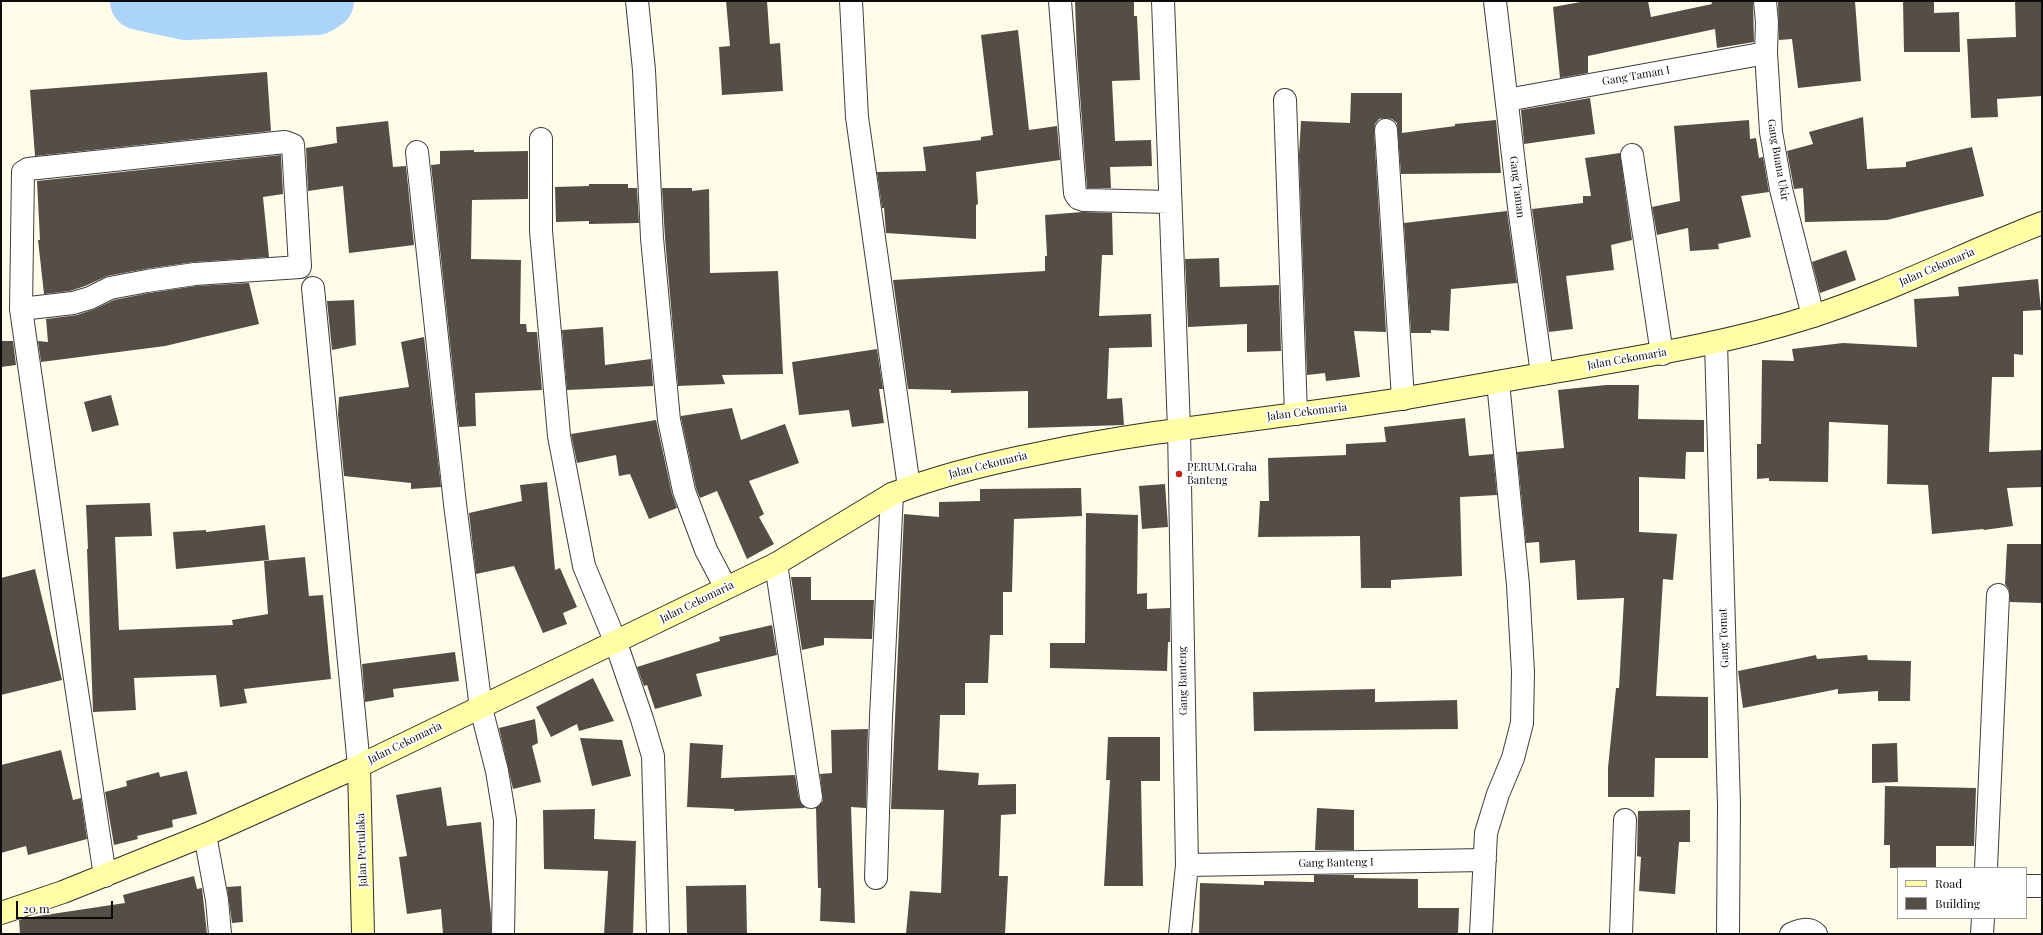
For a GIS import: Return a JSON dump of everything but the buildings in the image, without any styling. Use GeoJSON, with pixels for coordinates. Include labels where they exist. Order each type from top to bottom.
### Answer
{"type":"FeatureCollection","features":[{"type":"Feature","properties":{"kind":"street"},"geometry":{"type":"LineString","coordinates":[[637,1],[644,70],[652,238],[669,420],[684,491],[706,550],[726,588]]}},
{"type":"Feature","properties":{"kind":"street"},"geometry":{"type":"LineString","coordinates":[[851,1],[857,117],[900,491],[881,717],[876,878]]}},
{"type":"Feature","properties":{"kind":"street"},"geometry":{"type":"LineString","coordinates":[[1060,1],[1074,193],[1078,198],[1084,200],[1170,202]]}},
{"type":"Feature","properties":{"kind":"street","name":"Gang Banteng"},"geometry":{"type":"LineString","coordinates":[[1163,1],[1179,429],[1187,865],[1180,934]]}},
{"type":"Feature","properties":{"kind":"street","name":"Gang Taman"},"geometry":{"type":"LineString","coordinates":[[1495,1],[1542,374]]}},
{"type":"Feature","properties":{"kind":"street","name":"Gang Buana Ukir"},"geometry":{"type":"LineString","coordinates":[[1765,1],[1767,22],[1766,53],[1771,132],[1781,189],[1813,316]]}},
{"type":"Feature","properties":{"kind":"street","name":"Gang Taman I"},"geometry":{"type":"LineString","coordinates":[[1507,100],[1766,53]]}},
{"type":"Feature","properties":{"kind":"street"},"geometry":{"type":"LineString","coordinates":[[1285,100],[1296,414]]}},
{"type":"Feature","properties":{"kind":"street"},"geometry":{"type":"LineString","coordinates":[[1386,130],[1403,399]]}},
{"type":"Feature","properties":{"kind":"street"},"geometry":{"type":"LineString","coordinates":[[542,139],[541,231],[559,436],[584,566],[616,643],[653,756],[658,934]]}},
{"type":"Feature","properties":{"kind":"street"},"geometry":{"type":"LineString","coordinates":[[22,309],[73,303],[90,298],[110,288],[147,281],[195,274],[300,267],[292,145],[285,142],[28,169],[24,171],[22,309],[56,553],[105,876]]}},
{"type":"Feature","properties":{"kind":"street"},"geometry":{"type":"LineString","coordinates":[[417,152],[455,504],[481,708],[497,771],[505,820],[504,934]]}},
{"type":"Feature","properties":{"kind":"street"},"geometry":{"type":"LineString","coordinates":[[1632,155],[1662,354]]}},
{"type":"Feature","properties":{"kind":"street","name":"Jalan Cekomaria"},"geometry":{"type":"LineString","coordinates":[[1,913],[105,876],[205,835],[359,766],[616,643],[776,564],[900,491],[960,471],[999,461],[1069,447],[1179,429],[1403,399],[1662,354],[1716,342],[1813,316],[1888,288],[2042,223]]}},
{"type":"Feature","properties":{"kind":"street"},"geometry":{"type":"LineString","coordinates":[[313,288],[359,766]]}},
{"type":"Feature","properties":{"kind":"street","name":"Gang Tomat"},"geometry":{"type":"LineString","coordinates":[[1716,342],[1729,806],[1728,934]]}},
{"type":"Feature","properties":{"kind":"street"},"geometry":{"type":"LineString","coordinates":[[1481,934],[1486,833],[1498,794],[1513,758],[1522,723],[1523,672],[1518,584],[1498,382]]}},
{"type":"Feature","properties":{"kind":"street"},"geometry":{"type":"LineString","coordinates":[[776,564],[811,797]]}},
{"type":"Feature","properties":{"kind":"street"},"geometry":{"type":"LineString","coordinates":[[1986,867],[1998,595]]}},
{"type":"Feature","properties":{"kind":"street","name":"Jalan Pertulaka"},"geometry":{"type":"LineString","coordinates":[[359,766],[364,934]]}},
{"type":"Feature","properties":{"kind":"street"},"geometry":{"type":"LineString","coordinates":[[1621,934],[1625,820]]}},
{"type":"Feature","properties":{"kind":"street"},"geometry":{"type":"LineString","coordinates":[[205,835],[217,900],[220,934]]}},
{"type":"Feature","properties":{"kind":"street","name":"Gang Banteng I"},"geometry":{"type":"LineString","coordinates":[[1187,865],[1485,860]]}},
{"type":"Feature","properties":{"kind":"street"},"geometry":{"type":"LineString","coordinates":[[2027,886],[2042,886]]}},
{"type":"Feature","properties":{"kind":"street"},"geometry":{"type":"LineString","coordinates":[[1982,934],[1983,919]]}},
{"type":"Feature","properties":{"kind":"street"},"geometry":{"type":"LineString","coordinates":[[1791,934],[1805,930],[1812,930],[1816,934]]}},
{"type":"Feature","properties":{"kind":"waterway"},"geometry":{"type":"LineString","coordinates":[[139,1],[185,11],[317,6],[325,1]]}},
{"type":"Feature","properties":{"kind":"place","name":"PERUM.Graha Banteng"},"geometry":{"type":"Point","coordinates":[1179,474]}}]}
